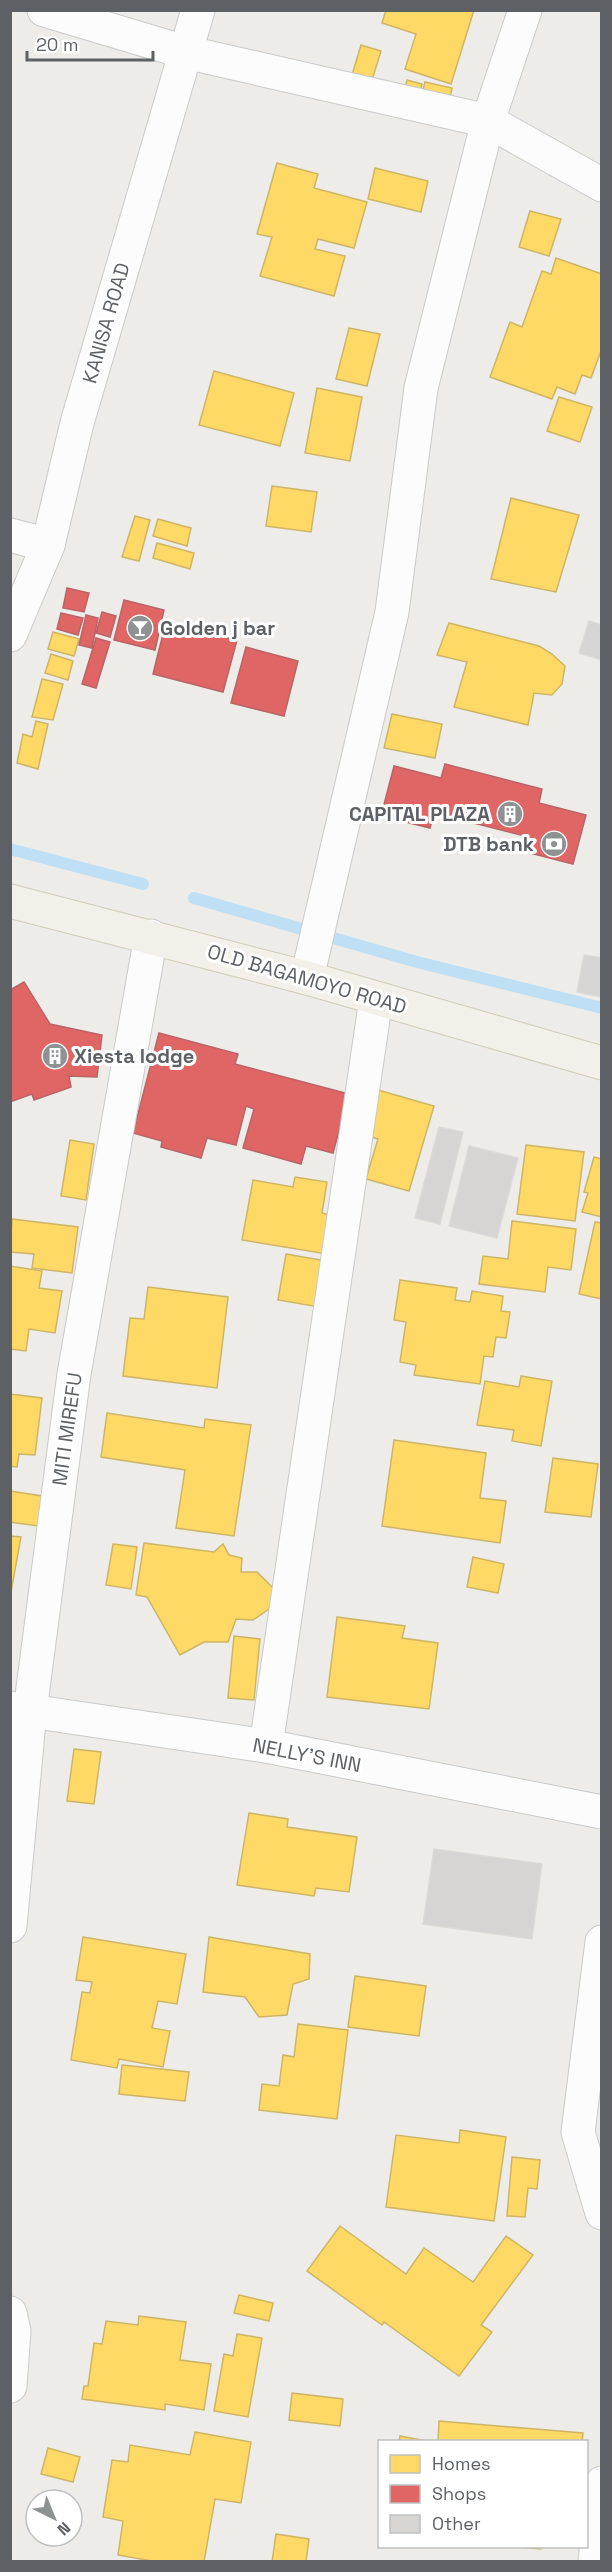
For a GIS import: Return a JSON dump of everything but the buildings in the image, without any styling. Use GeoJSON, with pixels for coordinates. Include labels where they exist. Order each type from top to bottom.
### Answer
{"type":"FeatureCollection","features":[{"type":"Feature","properties":{"kind":"main road","name":"OLD BAGAMOYO ROAD"},"geometry":{"type":"LineString","coordinates":[[10,901],[307,978],[602,1063]]}},
{"type":"Feature","properties":{"kind":"street"},"geometry":{"type":"LineString","coordinates":[[44,10],[186,52],[488,121],[602,184]]}},
{"type":"Feature","properties":{"kind":"street","name":"KANISA ROAD"},"geometry":{"type":"LineString","coordinates":[[10,634],[48,545],[77,423],[198,10]]}},
{"type":"Feature","properties":{"kind":"street"},"geometry":{"type":"LineString","coordinates":[[307,978],[392,612],[421,388],[488,121],[525,10]]}},
{"type":"Feature","properties":{"kind":"street"},"geometry":{"type":"LineString","coordinates":[[10,535],[48,545]]}},
{"type":"Feature","properties":{"kind":"street","name":"MITI MIREFU"},"geometry":{"type":"LineString","coordinates":[[10,1926],[20,1710],[74,1374],[151,936]]}},
{"type":"Feature","properties":{"kind":"street"},"geometry":{"type":"LineString","coordinates":[[266,1746],[376,999]]}},
{"type":"Feature","properties":{"kind":"street","name":"NELLY'S INN"},"geometry":{"type":"LineString","coordinates":[[20,1710],[266,1746],[602,1812]]}},
{"type":"Feature","properties":{"kind":"street"},"geometry":{"type":"LineString","coordinates":[[602,1942],[578,2132],[602,2213]]}},
{"type":"Feature","properties":{"kind":"street"},"geometry":{"type":"LineString","coordinates":[[10,2313],[14,2331],[10,2386]]}},
{"type":"Feature","properties":{"kind":"street"},"geometry":{"type":"LineString","coordinates":[[595,2562],[602,2483]]}},
{"type":"Feature","properties":{"kind":"waterway"},"geometry":{"type":"LineString","coordinates":[[10,849],[143,884]]}},
{"type":"Feature","properties":{"kind":"waterway"},"geometry":{"type":"LineString","coordinates":[[194,898],[417,962],[602,1008]]}},
{"type":"Feature","properties":{"kind":"place","name":"Golden j bar"},"geometry":{"type":"Point","coordinates":[140,628]}},
{"type":"Feature","properties":{"kind":"place","name":"CAPITAL PLAZA"},"geometry":{"type":"Point","coordinates":[510,814]}},
{"type":"Feature","properties":{"kind":"place","name":"DTB bank"},"geometry":{"type":"Point","coordinates":[554,844]}},
{"type":"Feature","properties":{"kind":"place","name":"Xiesta lodge"},"geometry":{"type":"Point","coordinates":[55,1056]}}]}
